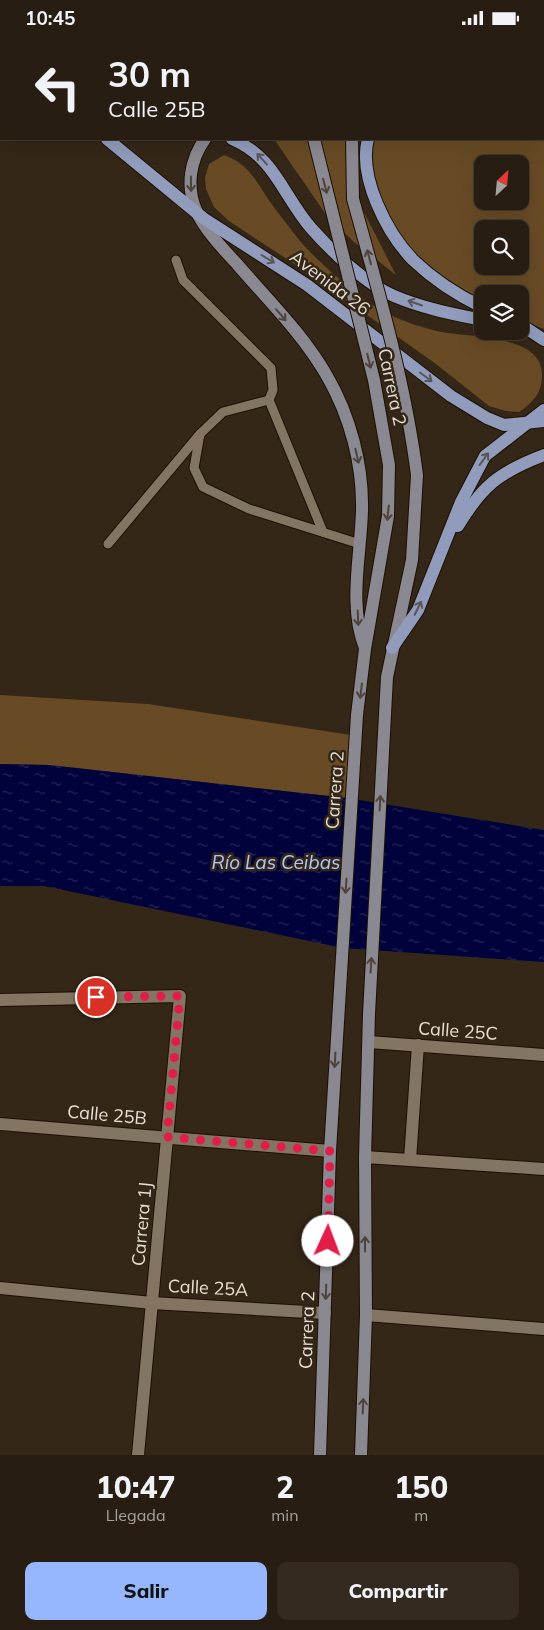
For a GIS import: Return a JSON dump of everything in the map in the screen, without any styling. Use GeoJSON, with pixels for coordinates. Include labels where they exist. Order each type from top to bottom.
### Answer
{"type":"FeatureCollection","features":[{"type":"Feature","properties":{"kind":"main road","name":"Avenida 26"},"geometry":{"type":"LineString","coordinates":[[108,140],[196,212],[226,234],[307,285],[451,396],[487,418],[504,425],[544,421]]}},
{"type":"Feature","properties":{"kind":"main road"},"geometry":{"type":"LineString","coordinates":[[204,140],[192,163],[191,196],[196,212],[223,249],[307,345],[328,377],[347,420],[358,457],[362,499],[358,629],[366,649]]}},
{"type":"Feature","properties":{"kind":"main road","name":"Avenida 26"},"geometry":{"type":"LineString","coordinates":[[234,140],[249,146],[263,159],[311,228],[378,288],[395,297],[435,310],[474,318]]}},
{"type":"Feature","properties":{"kind":"main road","name":"Carrera 2"},"geometry":{"type":"LineString","coordinates":[[314,140],[374,380],[390,465],[388,516],[357,715],[330,1151],[320,1455]]}},
{"type":"Feature","properties":{"kind":"main road","name":"Carrera 2"},"geometry":{"type":"LineString","coordinates":[[352,140],[353,199],[400,377],[411,428],[417,475],[412,561],[387,677],[369,1014],[365,1157],[366,1315],[361,1455]]}},
{"type":"Feature","properties":{"kind":"main road"},"geometry":{"type":"LineString","coordinates":[[368,140],[367,179],[386,221],[412,258],[429,274],[474,303]]}},
{"type":"Feature","properties":{"kind":"main road"},"geometry":{"type":"LineString","coordinates":[[529,330],[544,340]]}},
{"type":"Feature","properties":{"kind":"main road"},"geometry":{"type":"LineString","coordinates":[[529,334],[544,340]]}},
{"type":"Feature","properties":{"kind":"main road"},"geometry":{"type":"LineString","coordinates":[[392,648],[418,610],[467,488],[485,456],[544,410]]}},
{"type":"Feature","properties":{"kind":"main road"},"geometry":{"type":"LineString","coordinates":[[438,558],[472,503],[483,489],[518,465],[544,455]]}},
{"type":"Feature","properties":{"kind":"street","name":"Carrera 1J"},"geometry":{"type":"LineString","coordinates":[[0,1000],[180,996],[138,1455]]}},
{"type":"Feature","properties":{"kind":"street","name":"Calle 25C"},"geometry":{"type":"LineString","coordinates":[[369,1042],[544,1055]]}},
{"type":"Feature","properties":{"kind":"street"},"geometry":{"type":"LineString","coordinates":[[410,1160],[418,1045]]}},
{"type":"Feature","properties":{"kind":"street","name":"Calle 25B"},"geometry":{"type":"LineString","coordinates":[[0,1124],[330,1151]]}},
{"type":"Feature","properties":{"kind":"street"},"geometry":{"type":"LineString","coordinates":[[365,1157],[544,1169]]}},
{"type":"Feature","properties":{"kind":"street","name":"Calle 25A"},"geometry":{"type":"LineString","coordinates":[[0,1288],[152,1303],[325,1313]]}},
{"type":"Feature","properties":{"kind":"street"},"geometry":{"type":"LineString","coordinates":[[366,1315],[544,1329]]}},
{"type":"Feature","properties":{"kind":"lane"},"geometry":{"type":"LineString","coordinates":[[176,260],[183,280],[271,367],[273,390],[270,400],[323,532]]}},
{"type":"Feature","properties":{"kind":"lane"},"geometry":{"type":"LineString","coordinates":[[108,544],[200,433],[223,412],[270,400]]}},
{"type":"Feature","properties":{"kind":"lane"},"geometry":{"type":"LineString","coordinates":[[200,433],[194,469],[203,487],[249,509],[360,544]]}},
{"type":"Feature","properties":{"kind":"shaded area"},"geometry":{"type":"Polygon","coordinates":[[[275,140],[346,140],[349,183],[396,275],[354,242],[327,216],[275,140]]]}},
{"type":"Feature","properties":{"kind":"shaded area"},"geometry":{"type":"Polygon","coordinates":[[[368,140],[544,140],[544,329],[529,323],[529,285],[474,285],[474,300],[412,258],[367,179],[368,140]]]}},
{"type":"Feature","properties":{"kind":"shaded area"},"geometry":{"type":"Polygon","coordinates":[[[224,155],[245,167],[300,241],[347,286],[377,308],[421,327],[474,336],[474,340],[501,340],[530,352],[539,362],[542,376],[538,392],[532,401],[519,412],[506,411],[489,406],[436,364],[302,269],[229,221],[214,207],[206,189],[205,178],[209,164],[224,155]]]}},
{"type":"Feature","properties":{"kind":"shaded area"},"geometry":{"type":"Polygon","coordinates":[[[0,695],[148,704],[351,735],[347,798],[49,765],[0,764],[0,695]]]}},
{"type":"Feature","properties":{"kind":"water","name":"Río Las Ceibas"},"geometry":{"type":"Polygon","coordinates":[[[0,764],[49,765],[347,798],[544,830],[544,962],[343,948],[44,886],[0,886],[0,764]]]}},
{"type":"Feature","properties":{"kind":"route"},"geometry":{"type":"LineString","coordinates":[[96,997],[180,996],[167,1137],[330,1151],[328,1241]]}}]}
